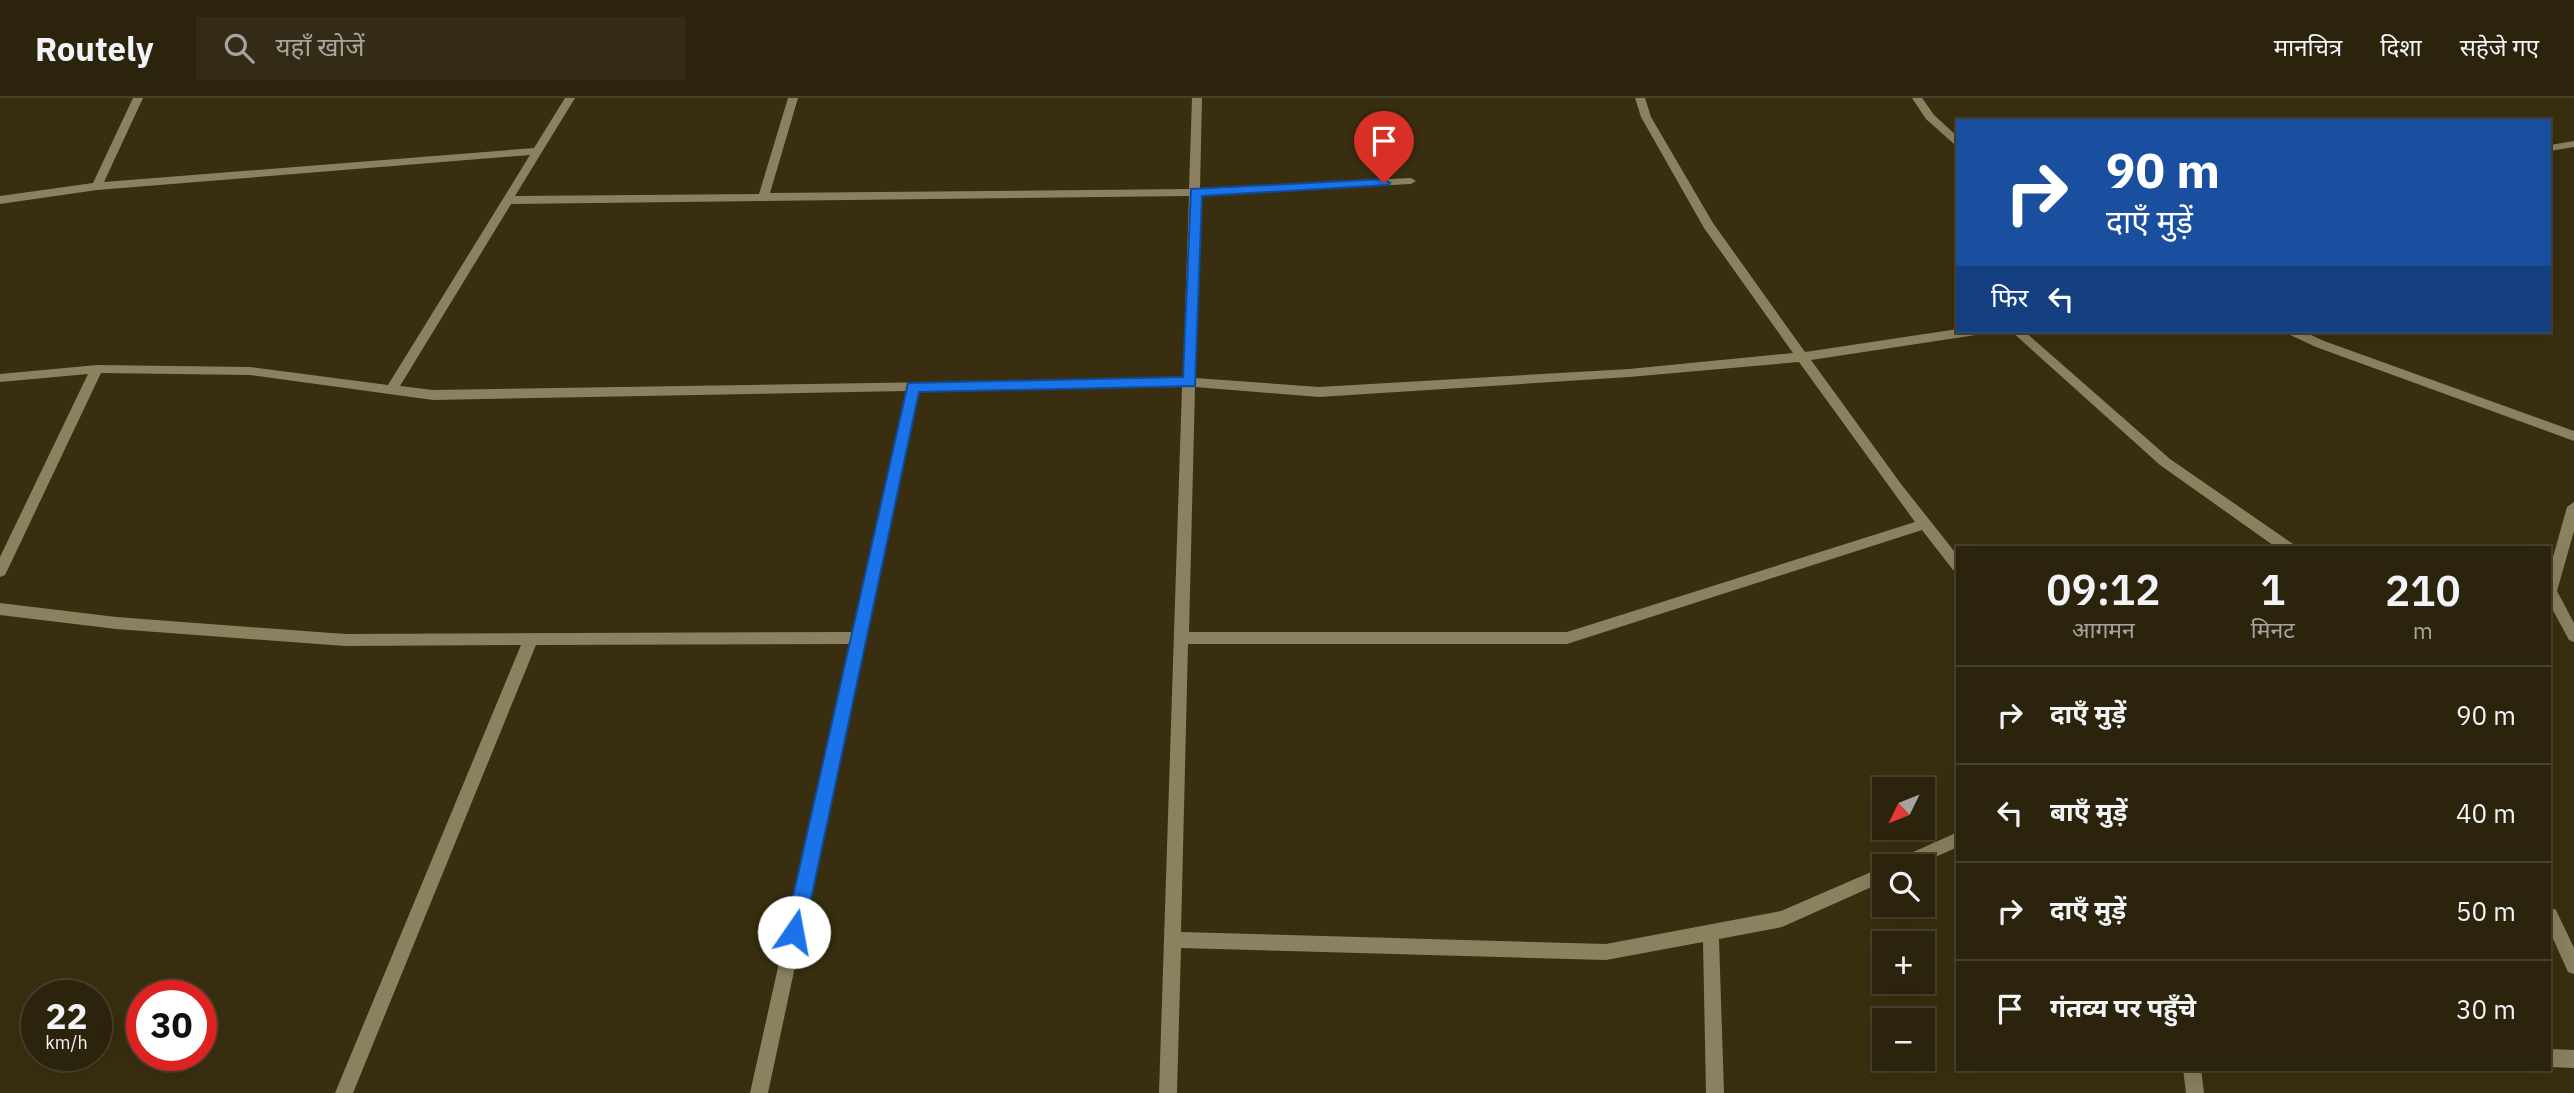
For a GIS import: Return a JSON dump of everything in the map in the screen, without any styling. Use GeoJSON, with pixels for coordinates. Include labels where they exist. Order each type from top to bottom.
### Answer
{"type":"FeatureCollection","features":[{"type":"Feature","properties":{"kind":"street"},"geometry":{"type":"LineString","coordinates":[[97,186],[138,98]]}},
{"type":"Feature","properties":{"kind":"street"},"geometry":{"type":"LineString","coordinates":[[392,389],[570,98]]}},
{"type":"Feature","properties":{"kind":"street"},"geometry":{"type":"LineString","coordinates":[[764,197],[793,98]]}},
{"type":"Feature","properties":{"kind":"street"},"geometry":{"type":"LineString","coordinates":[[1168,1093],[1197,98]]}},
{"type":"Feature","properties":{"kind":"street"},"geometry":{"type":"LineString","coordinates":[[1640,98],[1646,117],[1708,225],[1801,357],[1956,563]]}},
{"type":"Feature","properties":{"kind":"street"},"geometry":{"type":"LineString","coordinates":[[1917,98],[1930,117],[1956,140]]}},
{"type":"Feature","properties":{"kind":"street"},"geometry":{"type":"LineString","coordinates":[[2551,148],[2574,144]]}},
{"type":"Feature","properties":{"kind":"street"},"geometry":{"type":"LineString","coordinates":[[0,200],[97,186],[538,151]]}},
{"type":"Feature","properties":{"kind":"street"},"geometry":{"type":"LineString","coordinates":[[508,200],[1196,192],[1411,181]]}},
{"type":"Feature","properties":{"kind":"street"},"geometry":{"type":"LineString","coordinates":[[0,378],[97,369],[250,371],[433,395],[1190,382],[1319,392],[1629,373],[1801,357],[1963,333]]}},
{"type":"Feature","properties":{"kind":"street"},"geometry":{"type":"LineString","coordinates":[[2019,333],[2165,462],[2285,546]]}},
{"type":"Feature","properties":{"kind":"street"},"geometry":{"type":"LineString","coordinates":[[2296,333],[2574,436]]}},
{"type":"Feature","properties":{"kind":"street"},"geometry":{"type":"LineString","coordinates":[[0,571],[97,369]]}},
{"type":"Feature","properties":{"kind":"street"},"geometry":{"type":"LineString","coordinates":[[759,1093],[913,387]]}},
{"type":"Feature","properties":{"kind":"street"},"geometry":{"type":"LineString","coordinates":[[2551,588],[2574,507]]}},
{"type":"Feature","properties":{"kind":"street"},"geometry":{"type":"LineString","coordinates":[[1182,638],[1567,638],[1925,524]]}},
{"type":"Feature","properties":{"kind":"street"},"geometry":{"type":"LineString","coordinates":[[2551,594],[2574,636]]}},
{"type":"Feature","properties":{"kind":"street"},"geometry":{"type":"LineString","coordinates":[[0,609],[116,623],[345,640],[858,638]]}},
{"type":"Feature","properties":{"kind":"street"},"geometry":{"type":"LineString","coordinates":[[344,1093],[531,639]]}},
{"type":"Feature","properties":{"kind":"street"},"geometry":{"type":"LineString","coordinates":[[1925,854],[1956,840]]}},
{"type":"Feature","properties":{"kind":"street"},"geometry":{"type":"LineString","coordinates":[[1172,940],[1606,952],[1782,919],[1872,879]]}},
{"type":"Feature","properties":{"kind":"street"},"geometry":{"type":"LineString","coordinates":[[2551,917],[2574,966]]}},
{"type":"Feature","properties":{"kind":"street"},"geometry":{"type":"LineString","coordinates":[[1711,932],[1715,1093]]}},
{"type":"Feature","properties":{"kind":"street"},"geometry":{"type":"LineString","coordinates":[[2551,1058],[2574,1059]]}},
{"type":"Feature","properties":{"kind":"street"},"geometry":{"type":"LineString","coordinates":[[2192,1071],[2195,1093]]}},
{"type":"Feature","properties":{"kind":"route"},"geometry":{"type":"LineString","coordinates":[[794,932],[913,387],[1190,382],[1196,192],[1384,183]]}}]}
